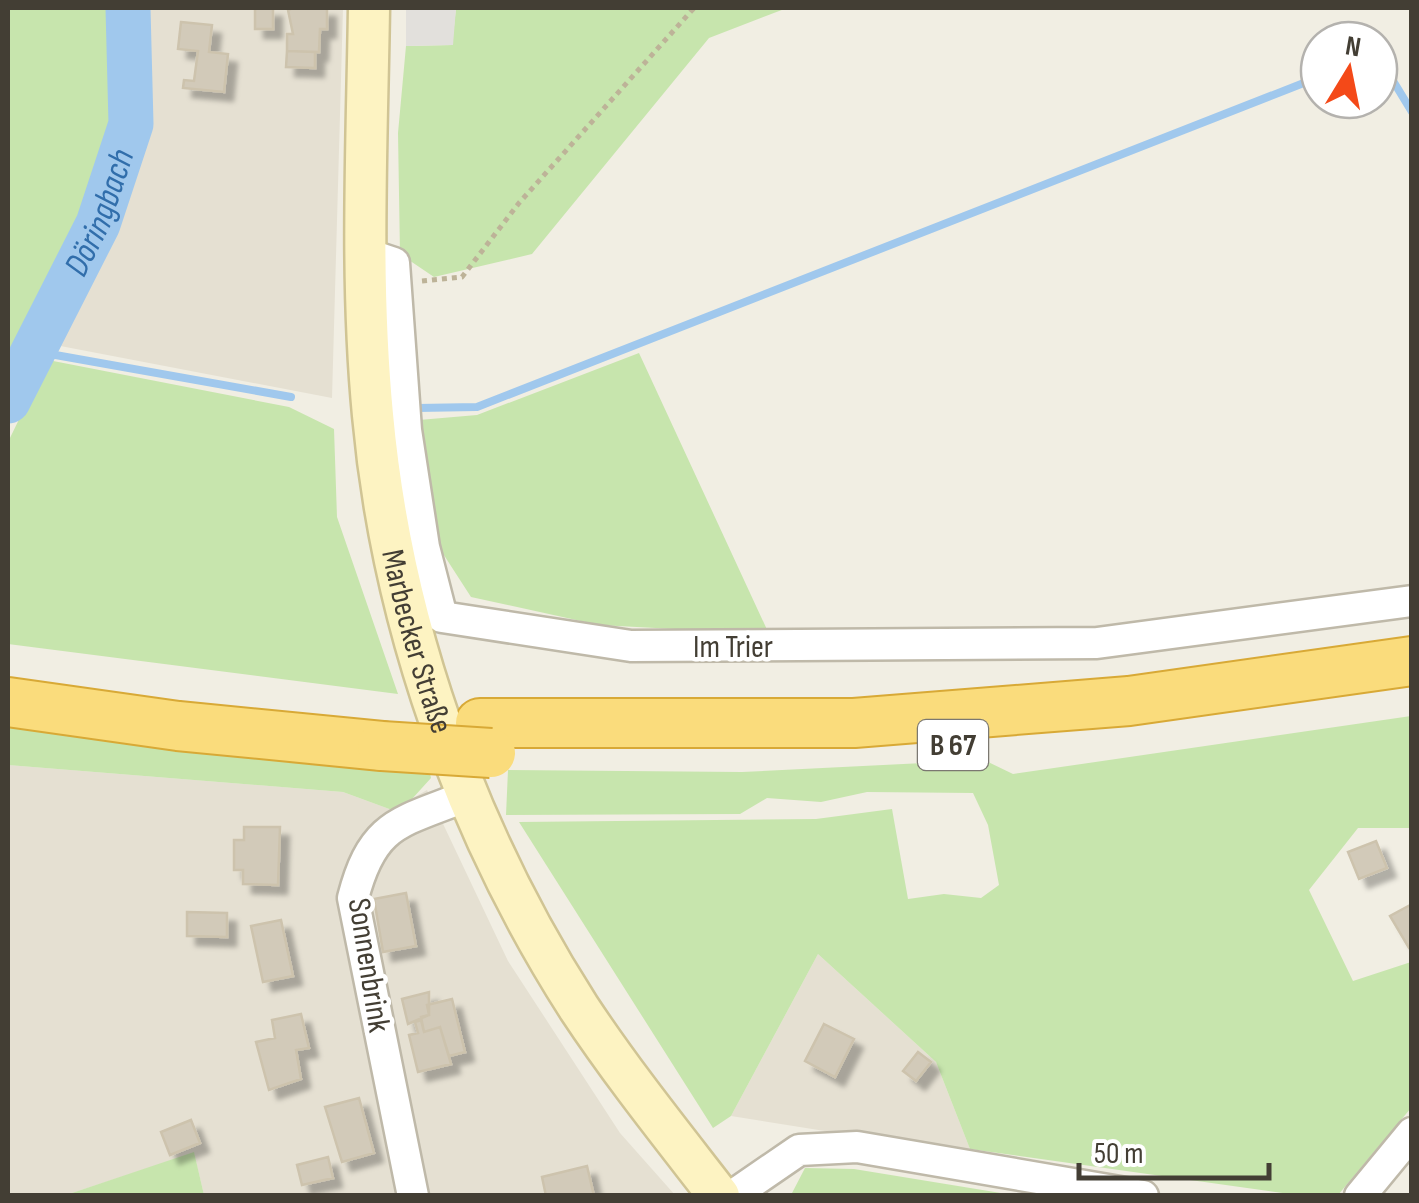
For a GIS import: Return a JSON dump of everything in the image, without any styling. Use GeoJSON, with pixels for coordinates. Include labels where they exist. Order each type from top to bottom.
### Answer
{"type":"FeatureCollection","features":[{"type":"Feature","properties":{"kind":"highway","name":"B 67"},"geometry":{"type":"LineString","coordinates":[[486,738],[854,723],[1130,701],[1412,660]]}},
{"type":"Feature","properties":{"kind":"highway","name":"B 67"},"geometry":{"type":"LineString","coordinates":[[8,673],[381,731]]}},
{"type":"Feature","properties":{"kind":"highway","name":"B 67"},"geometry":{"type":"LineString","coordinates":[[8,702],[178,726],[381,731],[765,754],[930,747],[1152,727],[1412,689]]}},
{"type":"Feature","properties":{"kind":"main road","name":"Marbecker Straße"},"geometry":{"type":"LineString","coordinates":[[369,8],[379,258],[373,420],[386,513],[432,699],[510,886],[570,993],[718,1196]]}},
{"type":"Feature","properties":{"kind":"street","name":"Im Trier"},"geometry":{"type":"LineString","coordinates":[[379,258],[424,547],[442,617],[632,646],[1096,644],[1412,601]]}},
{"type":"Feature","properties":{"kind":"street","name":"Sonnenbrink"},"geometry":{"type":"LineString","coordinates":[[413,1196],[353,898],[364,855],[385,832],[469,795]]}},
{"type":"Feature","properties":{"kind":"street"},"geometry":{"type":"LineString","coordinates":[[1360,1196],[1412,1133]]}},
{"type":"Feature","properties":{"kind":"street"},"geometry":{"type":"LineString","coordinates":[[732,1196],[799,1150],[857,1147],[1144,1196]]}},
{"type":"Feature","properties":{"kind":"path"},"geometry":{"type":"LineString","coordinates":[[379,258],[425,282],[462,277],[519,203],[694,8]]}},
{"type":"Feature","properties":{"kind":"shaded area"},"geometry":{"type":"Polygon","coordinates":[[[132,8],[343,8],[332,398],[50,344],[139,125],[132,8]]]}},
{"type":"Feature","properties":{"kind":"shaded area"},"geometry":{"type":"Polygon","coordinates":[[[406,8],[456,8],[453,45],[406,46],[406,8]]]}},
{"type":"Feature","properties":{"kind":"shaded area"},"geometry":{"type":"Polygon","coordinates":[[[8,765],[343,792],[392,810],[427,790],[508,961],[620,1133],[675,1195],[204,1195],[194,1153],[66,1195],[8,1195],[8,765]]]}},
{"type":"Feature","properties":{"kind":"shaded area"},"geometry":{"type":"Polygon","coordinates":[[[818,954],[936,1062],[970,1149],[900,1143],[731,1116],[818,954]]]}},
{"type":"Feature","properties":{"kind":"green space"},"geometry":{"type":"Polygon","coordinates":[[[8,8],[115,8],[121,84],[118,131],[102,184],[72,247],[8,360],[8,8]]]}},
{"type":"Feature","properties":{"kind":"green space"},"geometry":{"type":"Polygon","coordinates":[[[456,8],[787,8],[709,38],[532,254],[434,277],[400,254],[398,133],[406,46],[452,45],[456,8]]]}},
{"type":"Feature","properties":{"kind":"green space"},"geometry":{"type":"Polygon","coordinates":[[[639,353],[769,634],[599,625],[471,597],[440,549],[419,420],[477,415],[639,353]]]}},
{"type":"Feature","properties":{"kind":"green space"},"geometry":{"type":"Polygon","coordinates":[[[48,360],[289,407],[334,429],[337,517],[398,694],[8,644],[8,442],[48,360]]]}},
{"type":"Feature","properties":{"kind":"green space"},"geometry":{"type":"Polygon","coordinates":[[[1411,716],[1411,828],[1358,828],[1309,890],[1353,981],[1411,962],[1411,1108],[1338,1195],[1297,1195],[970,1149],[936,1062],[818,954],[731,1116],[713,1128],[519,822],[816,819],[892,809],[908,899],[944,894],[981,898],[999,885],[988,825],[973,793],[867,792],[821,802],[767,798],[740,814],[506,815],[508,770],[742,772],[984,760],[1013,774],[1411,716]]]}},
{"type":"Feature","properties":{"kind":"green space"},"geometry":{"type":"Polygon","coordinates":[[[8,721],[428,764],[431,778],[412,799],[392,810],[343,792],[8,765],[8,721]]]}},
{"type":"Feature","properties":{"kind":"green space"},"geometry":{"type":"Polygon","coordinates":[[[194,1152],[204,1195],[66,1195],[194,1152]]]}},
{"type":"Feature","properties":{"kind":"green space"},"geometry":{"type":"Polygon","coordinates":[[[805,1168],[854,1169],[1013,1195],[791,1195],[805,1168]]]}},
{"type":"Feature","properties":{"kind":"building"},"geometry":{"type":"Polygon","coordinates":[[[255,8],[273,8],[273,29],[255,29],[255,8]]]}},
{"type":"Feature","properties":{"kind":"building"},"geometry":{"type":"Polygon","coordinates":[[[327,8],[327,29],[320,29],[319,52],[287,51],[287,34],[293,34],[288,10],[327,8]]]}},
{"type":"Feature","properties":{"kind":"building"},"geometry":{"type":"Polygon","coordinates":[[[181,22],[212,25],[209,52],[228,54],[224,92],[183,88],[184,80],[194,81],[198,51],[178,49],[181,22]]]}},
{"type":"Feature","properties":{"kind":"building"},"geometry":{"type":"Polygon","coordinates":[[[287,51],[315,52],[315,68],[286,67],[287,51]]]}},
{"type":"Feature","properties":{"kind":"building"},"geometry":{"type":"Polygon","coordinates":[[[244,827],[280,827],[278,885],[243,884],[243,870],[234,870],[234,840],[244,840],[244,827]]]}},
{"type":"Feature","properties":{"kind":"building"},"geometry":{"type":"Polygon","coordinates":[[[1376,841],[1387,868],[1359,879],[1348,852],[1376,841]]]}},
{"type":"Feature","properties":{"kind":"building"},"geometry":{"type":"Polygon","coordinates":[[[406,893],[416,946],[383,952],[374,899],[406,893]]]}},
{"type":"Feature","properties":{"kind":"building"},"geometry":{"type":"Polygon","coordinates":[[[1412,904],[1412,947],[1409,948],[1390,916],[1412,904]]]}},
{"type":"Feature","properties":{"kind":"building"},"geometry":{"type":"Polygon","coordinates":[[[187,912],[227,913],[227,937],[187,936],[187,912]]]}},
{"type":"Feature","properties":{"kind":"building"},"geometry":{"type":"Polygon","coordinates":[[[281,920],[293,976],[263,982],[251,926],[281,920]]]}},
{"type":"Feature","properties":{"kind":"building"},"geometry":{"type":"Polygon","coordinates":[[[429,992],[429,1015],[408,1024],[402,999],[429,992]]]}},
{"type":"Feature","properties":{"kind":"building"},"geometry":{"type":"Polygon","coordinates":[[[452,999],[465,1052],[449,1056],[440,1027],[424,1032],[421,1017],[429,1015],[427,1005],[452,999]]]}},
{"type":"Feature","properties":{"kind":"building"},"geometry":{"type":"Polygon","coordinates":[[[301,1014],[309,1048],[296,1050],[301,1079],[269,1090],[256,1042],[275,1038],[272,1020],[301,1014]]]}},
{"type":"Feature","properties":{"kind":"building"},"geometry":{"type":"Polygon","coordinates":[[[421,1020],[424,1032],[440,1027],[451,1064],[418,1072],[409,1035],[418,1033],[415,1022],[421,1020]]]}},
{"type":"Feature","properties":{"kind":"building"},"geometry":{"type":"Polygon","coordinates":[[[824,1024],[854,1039],[835,1077],[805,1061],[824,1024]]]}},
{"type":"Feature","properties":{"kind":"building"},"geometry":{"type":"Polygon","coordinates":[[[918,1052],[931,1062],[916,1081],[903,1071],[918,1052]]]}},
{"type":"Feature","properties":{"kind":"building"},"geometry":{"type":"Polygon","coordinates":[[[359,1098],[374,1153],[342,1162],[325,1107],[359,1098]]]}},
{"type":"Feature","properties":{"kind":"building"},"geometry":{"type":"Polygon","coordinates":[[[191,1120],[200,1143],[170,1155],[161,1132],[191,1120]]]}},
{"type":"Feature","properties":{"kind":"building"},"geometry":{"type":"Polygon","coordinates":[[[328,1157],[333,1178],[302,1185],[297,1165],[328,1157]]]}},
{"type":"Feature","properties":{"kind":"building"},"geometry":{"type":"Polygon","coordinates":[[[587,1166],[594,1196],[546,1196],[542,1177],[587,1166]]]}},
{"type":"Feature","properties":{"kind":"waterway","name":"Döringbach"},"geometry":{"type":"LineString","coordinates":[[8,401],[98,224],[131,124],[128,8]]}},
{"type":"Feature","properties":{"kind":"waterway"},"geometry":{"type":"LineString","coordinates":[[417,408],[477,407],[1299,85]]}},
{"type":"Feature","properties":{"kind":"waterway"},"geometry":{"type":"LineString","coordinates":[[1399,91],[1412,112]]}},
{"type":"Feature","properties":{"kind":"waterway"},"geometry":{"type":"LineString","coordinates":[[33,351],[291,397]]}}]}
